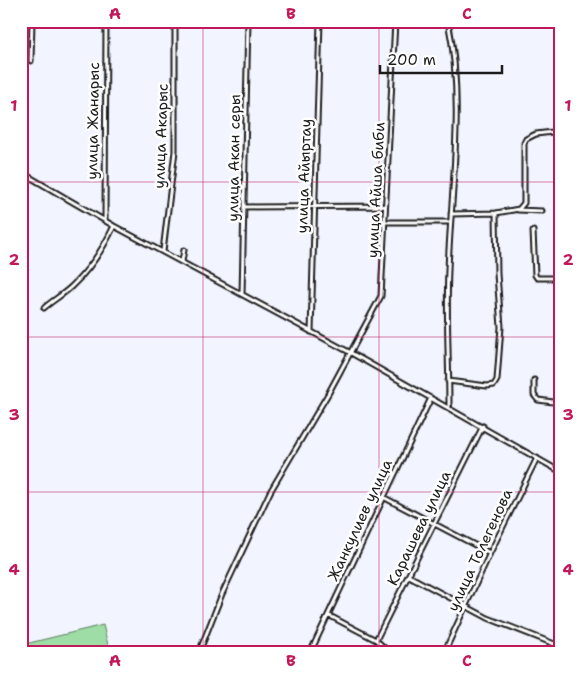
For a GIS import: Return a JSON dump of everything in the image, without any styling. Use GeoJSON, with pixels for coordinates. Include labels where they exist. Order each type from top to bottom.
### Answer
{"type":"FeatureCollection","features":[{"type":"Feature","properties":{"kind":"main road"},"geometry":{"type":"LineString","coordinates":[[555,653],[561,636]]}},
{"type":"Feature","properties":{"kind":"street"},"geometry":{"type":"LineString","coordinates":[[31,61],[32,21]]}},
{"type":"Feature","properties":{"kind":"street","name":"улица Жанарыс"},"geometry":{"type":"LineString","coordinates":[[105,220],[106,21]]}},
{"type":"Feature","properties":{"kind":"street","name":"улица Акарыс"},"geometry":{"type":"LineString","coordinates":[[163,252],[175,151],[175,21]]}},
{"type":"Feature","properties":{"kind":"street","name":"улица Акан серы"},"geometry":{"type":"LineString","coordinates":[[242,294],[248,21]]}},
{"type":"Feature","properties":{"kind":"street","name":"улица Айыртау"},"geometry":{"type":"LineString","coordinates":[[311,332],[320,21]]}},
{"type":"Feature","properties":{"kind":"street","name":"улица Айша биби"},"geometry":{"type":"LineString","coordinates":[[202,653],[200,650],[214,614],[270,492],[351,353],[381,296],[395,21]]}},
{"type":"Feature","properties":{"kind":"street"},"geometry":{"type":"LineString","coordinates":[[448,21],[453,37],[455,63],[454,154],[447,306],[448,407]]}},
{"type":"Feature","properties":{"kind":"street"},"geometry":{"type":"LineString","coordinates":[[517,210],[524,203],[526,139],[536,134],[561,131]]}},
{"type":"Feature","properties":{"kind":"street"},"geometry":{"type":"LineString","coordinates":[[21,172],[114,226],[182,261],[483,426],[561,472]]}},
{"type":"Feature","properties":{"kind":"street"},"geometry":{"type":"LineString","coordinates":[[244,207],[385,206]]}},
{"type":"Feature","properties":{"kind":"street"},"geometry":{"type":"LineString","coordinates":[[451,214],[496,213],[517,210],[542,211]]}},
{"type":"Feature","properties":{"kind":"street"},"geometry":{"type":"LineString","coordinates":[[448,381],[487,386],[496,384],[501,327],[497,274],[496,213]]}},
{"type":"Feature","properties":{"kind":"street"},"geometry":{"type":"LineString","coordinates":[[384,222],[450,222]]}},
{"type":"Feature","properties":{"kind":"street"},"geometry":{"type":"LineString","coordinates":[[44,308],[71,287],[107,242],[114,226]]}},
{"type":"Feature","properties":{"kind":"street"},"geometry":{"type":"LineString","coordinates":[[533,231],[535,275],[537,278],[561,278]]}},
{"type":"Feature","properties":{"kind":"street"},"geometry":{"type":"LineString","coordinates":[[182,261],[184,250]]}},
{"type":"Feature","properties":{"kind":"street"},"geometry":{"type":"LineString","coordinates":[[534,380],[534,395],[538,400],[561,403]]}},
{"type":"Feature","properties":{"kind":"street","name":"Жанкулиев улица"},"geometry":{"type":"LineString","coordinates":[[310,653],[431,398]]}},
{"type":"Feature","properties":{"kind":"street","name":"Карашева улица"},"geometry":{"type":"LineString","coordinates":[[376,640],[483,426]]}},
{"type":"Feature","properties":{"kind":"street","name":"улица Толегенова"},"geometry":{"type":"LineString","coordinates":[[444,653],[490,553],[537,458]]}},
{"type":"Feature","properties":{"kind":"street"},"geometry":{"type":"LineString","coordinates":[[383,497],[490,553]]}},
{"type":"Feature","properties":{"kind":"street"},"geometry":{"type":"LineString","coordinates":[[409,576],[488,618],[557,645]]}},
{"type":"Feature","properties":{"kind":"street"},"geometry":{"type":"LineString","coordinates":[[328,615],[376,640],[390,653]]}},
{"type":"Feature","properties":{"kind":"green space"},"geometry":{"type":"Polygon","coordinates":[[[103,625],[110,653],[21,653],[21,645],[103,625]]]}}]}
